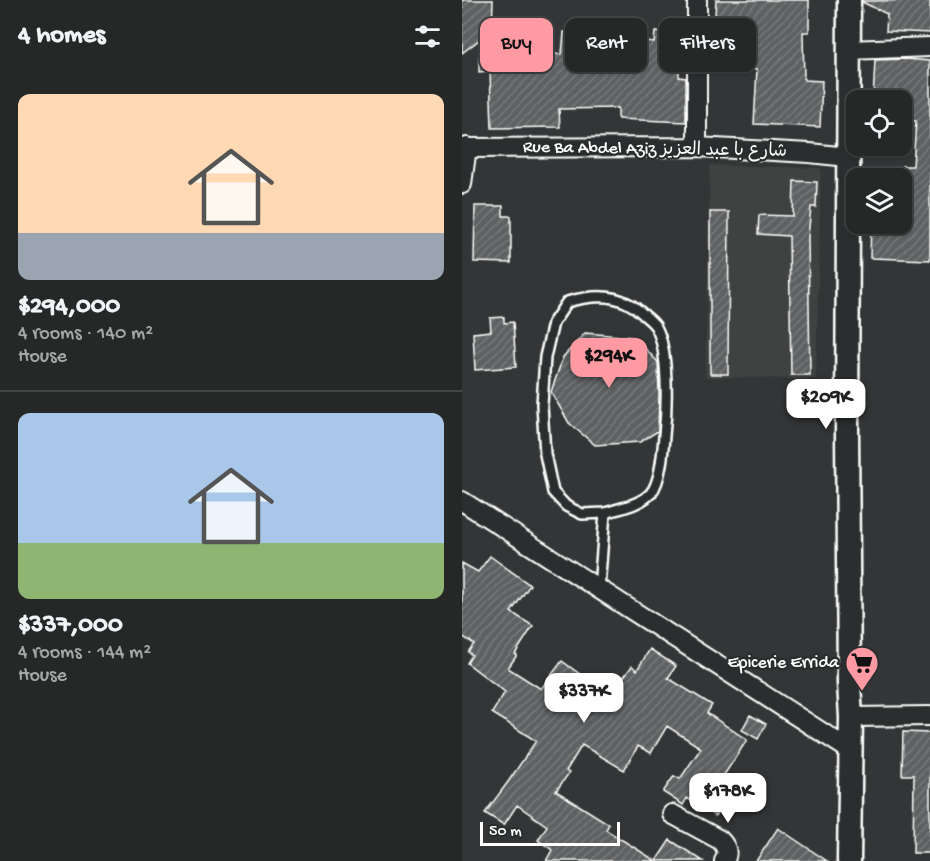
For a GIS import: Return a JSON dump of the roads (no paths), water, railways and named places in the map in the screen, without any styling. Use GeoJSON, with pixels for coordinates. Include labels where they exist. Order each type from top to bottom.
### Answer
{"type":"FeatureCollection","features":[{"type":"Feature","properties":{"kind":"street"},"geometry":{"type":"LineString","coordinates":[[697,0],[697,147]]}},
{"type":"Feature","properties":{"kind":"street"},"geometry":{"type":"LineString","coordinates":[[849,0],[847,444],[851,717],[849,861]]}},
{"type":"Feature","properties":{"kind":"street"},"geometry":{"type":"LineString","coordinates":[[848,50],[930,47]]}},
{"type":"Feature","properties":{"kind":"street"},"geometry":{"type":"LineString","coordinates":[[462,184],[464,147]]}},
{"type":"Feature","properties":{"kind":"street","name":"Rue Ba Abdel Aziz شارع با عبد العزيز"},"geometry":{"type":"LineString","coordinates":[[464,147],[697,147],[848,157]]}},
{"type":"Feature","properties":{"kind":"street"},"geometry":{"type":"LineString","coordinates":[[462,501],[851,751]]}},
{"type":"Feature","properties":{"kind":"street"},"geometry":{"type":"LineString","coordinates":[[851,717],[930,716]]}},
{"type":"Feature","properties":{"kind":"street"},"geometry":{"type":"LineString","coordinates":[[672,814],[720,840],[727,851],[724,861]]}},
{"type":"Feature","properties":{"kind":"lane"},"geometry":{"type":"LineString","coordinates":[[588,296],[617,297],[637,308],[656,327],[664,353],[667,411],[657,483],[650,494],[630,506],[605,513],[582,514],[566,506],[553,492],[545,454],[542,405],[544,369],[553,323],[567,302],[588,296]]}},
{"type":"Feature","properties":{"kind":"lane"},"geometry":{"type":"LineString","coordinates":[[599,588],[605,513]]}},
{"type":"Feature","properties":{"kind":"place","name":"Epicerie Errida"},"geometry":{"type":"Point","coordinates":[862,692]}}]}
